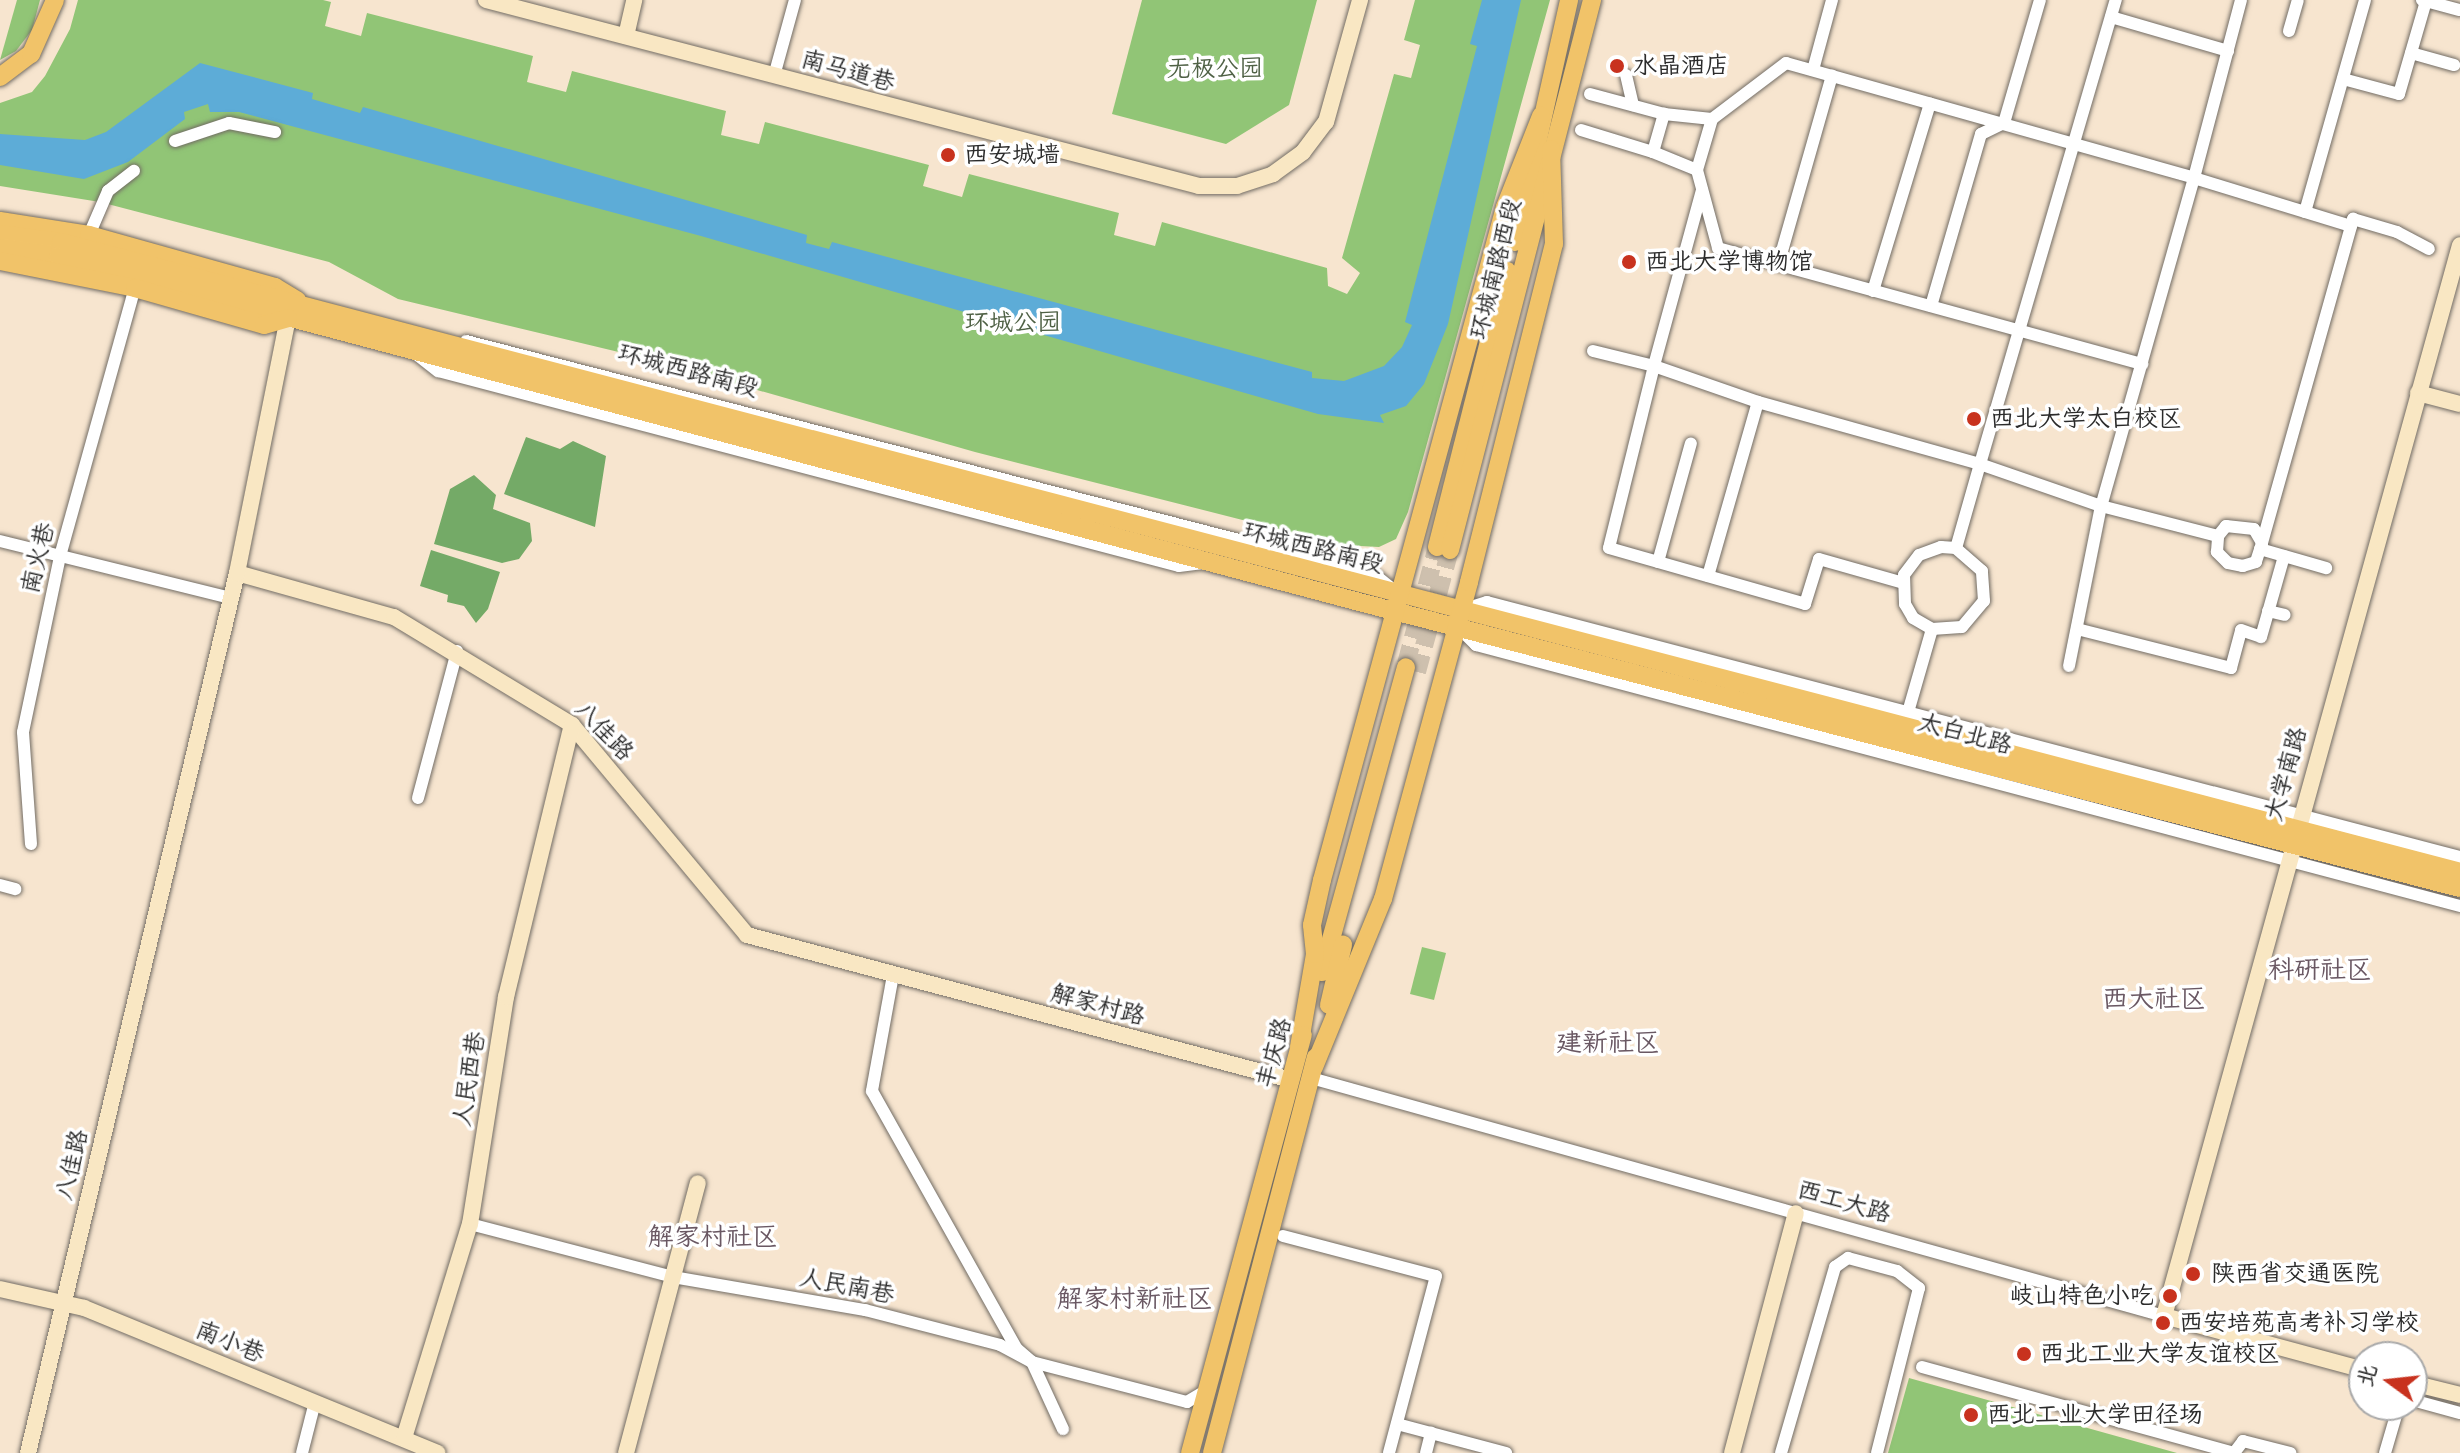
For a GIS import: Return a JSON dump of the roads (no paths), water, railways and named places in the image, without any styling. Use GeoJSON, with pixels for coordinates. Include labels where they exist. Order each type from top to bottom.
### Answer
{"type":"FeatureCollection","features":[{"type":"Feature","properties":{"kind":"main road"},"geometry":{"type":"LineString","coordinates":[[0,77],[31,54],[55,0]]}},
{"type":"Feature","properties":{"kind":"main road","name":"环城南路西段"},"geometry":{"type":"LineString","coordinates":[[1569,0],[1443,548],[1592,0]]}},
{"type":"Feature","properties":{"kind":"main road"},"geometry":{"type":"LineString","coordinates":[[1299,1047],[1315,954],[1312,925],[1396,602],[1505,207],[1541,116]]}},
{"type":"Feature","properties":{"kind":"main road"},"geometry":{"type":"LineString","coordinates":[[1312,1072],[1383,899],[1460,619],[1554,244],[1551,149]]}},
{"type":"Feature","properties":{"kind":"main road"},"geometry":{"type":"LineString","coordinates":[[0,221],[89,235],[275,287],[313,310]]}},
{"type":"Feature","properties":{"kind":"main road","name":"环城西路南段"},"geometry":{"type":"LineString","coordinates":[[0,234],[61,242],[1162,534],[1460,619]]}},
{"type":"Feature","properties":{"kind":"main road","name":"环城西路南段"},"geometry":{"type":"LineString","coordinates":[[0,248],[58,256],[1211,562],[1396,602]]}},
{"type":"Feature","properties":{"kind":"main road"},"geometry":{"type":"LineString","coordinates":[[0,261],[135,288],[264,325],[288,318]]}},
{"type":"Feature","properties":{"kind":"main road","name":"太白北路"},"geometry":{"type":"LineString","coordinates":[[1460,619],[1906,719],[2460,888]]}},
{"type":"Feature","properties":{"kind":"main road","name":"太白北路"},"geometry":{"type":"LineString","coordinates":[[1460,619],[2294,837],[2460,872]]}},
{"type":"Feature","properties":{"kind":"main road","name":"丰庆路"},"geometry":{"type":"LineString","coordinates":[[1190,1453],[1299,1047],[1411,670],[1312,1072],[1212,1453]]}},
{"type":"Feature","properties":{"kind":"street","name":"南马道巷"},"geometry":{"type":"LineString","coordinates":[[486,0],[1199,186],[1237,186],[1261,178],[1303,152],[1326,122],[1360,0]]}},
{"type":"Feature","properties":{"kind":"street"},"geometry":{"type":"LineString","coordinates":[[626,36],[634,0]]}},
{"type":"Feature","properties":{"kind":"street"},"geometry":{"type":"LineString","coordinates":[[774,76],[795,0]]}},
{"type":"Feature","properties":{"kind":"street"},"geometry":{"type":"LineString","coordinates":[[1813,70],[1832,0]]}},
{"type":"Feature","properties":{"kind":"street"},"geometry":{"type":"LineString","coordinates":[[1931,306],[1981,134],[2004,123],[2040,0]]}},
{"type":"Feature","properties":{"kind":"street"},"geometry":{"type":"LineString","coordinates":[[1956,548],[2116,0]]}},
{"type":"Feature","properties":{"kind":"street"},"geometry":{"type":"LineString","coordinates":[[2069,666],[2101,506],[2241,0]]}},
{"type":"Feature","properties":{"kind":"street"},"geometry":{"type":"LineString","coordinates":[[2289,31],[2298,0]]}},
{"type":"Feature","properties":{"kind":"street"},"geometry":{"type":"LineString","coordinates":[[2305,212],[2365,0]]}},
{"type":"Feature","properties":{"kind":"street"},"geometry":{"type":"LineString","coordinates":[[2343,79],[2399,94],[2424,0],[2460,10]]}},
{"type":"Feature","properties":{"kind":"street"},"geometry":{"type":"LineString","coordinates":[[2111,17],[2228,51]]}},
{"type":"Feature","properties":{"kind":"street"},"geometry":{"type":"LineString","coordinates":[[2411,53],[2454,65]]}},
{"type":"Feature","properties":{"kind":"street"},"geometry":{"type":"LineString","coordinates":[[2142,364],[2019,334],[1931,306],[1718,248],[1697,170],[1712,119],[1786,63],[2074,143],[2351,226]]}},
{"type":"Feature","properties":{"kind":"street"},"geometry":{"type":"LineString","coordinates":[[1626,75],[1633,105]]}},
{"type":"Feature","properties":{"kind":"street"},"geometry":{"type":"LineString","coordinates":[[1778,265],[1832,76]]}},
{"type":"Feature","properties":{"kind":"street"},"geometry":{"type":"LineString","coordinates":[[1590,94],[1664,114],[1712,119]]}},
{"type":"Feature","properties":{"kind":"street"},"geometry":{"type":"LineString","coordinates":[[1873,291],[1930,103]]}},
{"type":"Feature","properties":{"kind":"street"},"geometry":{"type":"LineString","coordinates":[[1653,152],[1664,114]]}},
{"type":"Feature","properties":{"kind":"street"},"geometry":{"type":"LineString","coordinates":[[175,141],[229,123],[275,132]]}},
{"type":"Feature","properties":{"kind":"street"},"geometry":{"type":"LineString","coordinates":[[1581,130],[1653,152],[1697,170]]}},
{"type":"Feature","properties":{"kind":"street"},"geometry":{"type":"LineString","coordinates":[[89,235],[108,191],[134,171]]}},
{"type":"Feature","properties":{"kind":"street"},"geometry":{"type":"LineString","coordinates":[[1702,190],[1609,548],[1805,604],[1819,559],[1903,583]]}},
{"type":"Feature","properties":{"kind":"street"},"geometry":{"type":"LineString","coordinates":[[2326,568],[2261,546],[2254,529],[2240,524],[2226,526],[2218,536],[2217,552],[2228,563],[2243,566],[2256,562],[2261,546],[2353,219],[2397,232],[2429,249]]}},
{"type":"Feature","properties":{"kind":"street","name":"大学南路"},"geometry":{"type":"LineString","coordinates":[[2164,1316],[2460,245]]}},
{"type":"Feature","properties":{"kind":"street","name":"南火巷"},"geometry":{"type":"LineString","coordinates":[[31,844],[23,732],[60,556],[135,288]]}},
{"type":"Feature","properties":{"kind":"street","name":"八佳路"},"geometry":{"type":"LineString","coordinates":[[28,1453],[237,573],[288,318]]}},
{"type":"Feature","properties":{"kind":"street","name":"环城西路南段"},"geometry":{"type":"LineString","coordinates":[[440,342],[469,341],[520,351],[1375,575],[1396,602]]}},
{"type":"Feature","properties":{"kind":"street"},"geometry":{"type":"LineString","coordinates":[[1593,351],[1654,366],[1758,402],[1980,464],[2101,506],[2218,536]]}},
{"type":"Feature","properties":{"kind":"street"},"geometry":{"type":"LineString","coordinates":[[2418,393],[2460,404]]}},
{"type":"Feature","properties":{"kind":"street"},"geometry":{"type":"LineString","coordinates":[[1708,576],[1758,402]]}},
{"type":"Feature","properties":{"kind":"street"},"geometry":{"type":"LineString","coordinates":[[1658,562],[1691,443]]}},
{"type":"Feature","properties":{"kind":"street"},"geometry":{"type":"LineString","coordinates":[[1162,534],[1195,528]]}},
{"type":"Feature","properties":{"kind":"street"},"geometry":{"type":"LineString","coordinates":[[0,541],[231,598]]}},
{"type":"Feature","properties":{"kind":"street"},"geometry":{"type":"LineString","coordinates":[[1941,547],[1956,548],[1982,571],[1984,601],[1962,627],[1932,629],[1913,618],[1905,604],[1903,583],[1919,555],[1941,547]]}},
{"type":"Feature","properties":{"kind":"street"},"geometry":{"type":"LineString","coordinates":[[2077,629],[2231,668],[2241,630],[2261,637],[2284,556]]}},
{"type":"Feature","properties":{"kind":"street","name":"八佳路"},"geometry":{"type":"LineString","coordinates":[[237,573],[394,617],[457,651],[572,725],[747,935],[893,975]]}},
{"type":"Feature","properties":{"kind":"street"},"geometry":{"type":"LineString","coordinates":[[2268,611],[2285,615]]}},
{"type":"Feature","properties":{"kind":"street"},"geometry":{"type":"LineString","coordinates":[[1906,719],[1932,629]]}},
{"type":"Feature","properties":{"kind":"street"},"geometry":{"type":"LineString","coordinates":[[418,798],[457,651]]}},
{"type":"Feature","properties":{"kind":"street","name":"人民西巷"},"geometry":{"type":"LineString","coordinates":[[404,1438],[470,1224],[506,997],[572,725]]}},
{"type":"Feature","properties":{"kind":"street"},"geometry":{"type":"LineString","coordinates":[[2294,837],[2460,857]]}},
{"type":"Feature","properties":{"kind":"street"},"geometry":{"type":"LineString","coordinates":[[2294,837],[2460,906]]}},
{"type":"Feature","properties":{"kind":"street"},"geometry":{"type":"LineString","coordinates":[[0,885],[15,889]]}},
{"type":"Feature","properties":{"kind":"street"},"geometry":{"type":"LineString","coordinates":[[893,975],[872,1091],[1016,1348],[1032,1362],[1063,1429]]}},
{"type":"Feature","properties":{"kind":"street","name":"解家村路"},"geometry":{"type":"LineString","coordinates":[[893,975],[1291,1080]]}},
{"type":"Feature","properties":{"kind":"street","name":"西工大路"},"geometry":{"type":"LineString","coordinates":[[1312,1072],[1796,1213],[2348,1366]]}},
{"type":"Feature","properties":{"kind":"street"},"geometry":{"type":"LineString","coordinates":[[626,1453],[698,1183]]}},
{"type":"Feature","properties":{"kind":"street"},"geometry":{"type":"LineString","coordinates":[[1732,1453],[1796,1213]]}},
{"type":"Feature","properties":{"kind":"street","name":"人民南巷"},"geometry":{"type":"LineString","coordinates":[[470,1224],[673,1277],[865,1310],[1000,1345],[1032,1362],[1187,1402],[1207,1390]]}},
{"type":"Feature","properties":{"kind":"street"},"geometry":{"type":"LineString","coordinates":[[1283,1236],[1436,1276],[1389,1453]]}},
{"type":"Feature","properties":{"kind":"street"},"geometry":{"type":"LineString","coordinates":[[1781,1453],[1835,1267],[1848,1258],[1897,1271],[1919,1288],[1877,1453]]}},
{"type":"Feature","properties":{"kind":"street","name":"南小巷"},"geometry":{"type":"LineString","coordinates":[[0,1289],[64,1301],[437,1453]]}},
{"type":"Feature","properties":{"kind":"street"},"geometry":{"type":"LineString","coordinates":[[1922,1367],[2234,1453],[2243,1441],[2290,1453]]}},
{"type":"Feature","properties":{"kind":"street"},"geometry":{"type":"LineString","coordinates":[[2428,1387],[2460,1395]]}},
{"type":"Feature","properties":{"kind":"street"},"geometry":{"type":"LineString","coordinates":[[302,1453],[315,1402]]}},
{"type":"Feature","properties":{"kind":"street"},"geometry":{"type":"LineString","coordinates":[[2428,1404],[2460,1413]]}},
{"type":"Feature","properties":{"kind":"street"},"geometry":{"type":"LineString","coordinates":[[2385,1453],[2394,1421]]}},
{"type":"Feature","properties":{"kind":"street"},"geometry":{"type":"LineString","coordinates":[[1397,1424],[1506,1453]]}},
{"type":"Feature","properties":{"kind":"street"},"geometry":{"type":"LineString","coordinates":[[1426,1453],[1431,1433]]}},
{"type":"Feature","properties":{"kind":"water"},"geometry":{"type":"Polygon","coordinates":[[[1482,0],[1521,0],[1448,324],[1424,384],[1406,406],[1380,415],[1384,423],[1318,414],[701,236],[239,112],[210,112],[208,104],[184,112],[185,119],[128,162],[84,179],[0,165],[0,134],[85,140],[106,132],[200,63],[313,93],[312,99],[360,113],[363,107],[807,235],[806,243],[829,249],[832,242],[1312,372],[1312,378],[1344,381],[1384,366],[1402,347],[1412,325],[1405,322],[1477,46],[1470,44],[1482,0]]]}},
{"type":"Feature","properties":{"kind":"tunnel"},"geometry":{"type":"LineString","coordinates":[[1406,664],[1437,547]]}},
{"type":"Feature","properties":{"kind":"tunnel"},"geometry":{"type":"LineString","coordinates":[[1417,672],[1450,550]]}},
{"type":"Feature","properties":{"kind":"place","name":"水晶酒店"},"geometry":{"type":"Point","coordinates":[1617,66]}},
{"type":"Feature","properties":{"kind":"place","name":"西安城墙"},"geometry":{"type":"Point","coordinates":[948,155]}},
{"type":"Feature","properties":{"kind":"place","name":"西北大学博物馆"},"geometry":{"type":"Point","coordinates":[1629,262]}},
{"type":"Feature","properties":{"kind":"place","name":"西北大学太白校区"},"geometry":{"type":"Point","coordinates":[1974,419]}},
{"type":"Feature","properties":{"kind":"place","name":"陕西省交通医院"},"geometry":{"type":"Point","coordinates":[2193,1274]}},
{"type":"Feature","properties":{"kind":"place","name":"岐山特色小吃"},"geometry":{"type":"Point","coordinates":[2170,1296]}},
{"type":"Feature","properties":{"kind":"place","name":"西安培苑高考补习学校"},"geometry":{"type":"Point","coordinates":[2163,1323]}},
{"type":"Feature","properties":{"kind":"place","name":"西北工业大学友谊校区"},"geometry":{"type":"Point","coordinates":[2024,1354]}},
{"type":"Feature","properties":{"kind":"place","name":"西北工业大学田径场"},"geometry":{"type":"Point","coordinates":[1971,1415]}},
{"type":"Feature","properties":{"kind":"district","name":"科研社区"},"geometry":{"type":"Point","coordinates":[2320,970]}},
{"type":"Feature","properties":{"kind":"district","name":"西大社区"},"geometry":{"type":"Point","coordinates":[2154,999]}},
{"type":"Feature","properties":{"kind":"district","name":"建新社区"},"geometry":{"type":"Point","coordinates":[1608,1043]}},
{"type":"Feature","properties":{"kind":"district","name":"解家村社区"},"geometry":{"type":"Point","coordinates":[713,1237]}},
{"type":"Feature","properties":{"kind":"district","name":"解家村新社区"},"geometry":{"type":"Point","coordinates":[1135,1299]}},
{"type":"Feature","properties":{"kind":"park label","name":"无极公园"},"geometry":{"type":"Point","coordinates":[1215,69]}},
{"type":"Feature","properties":{"kind":"park label","name":"环城公园"},"geometry":{"type":"Point","coordinates":[1013,323]}}]}
